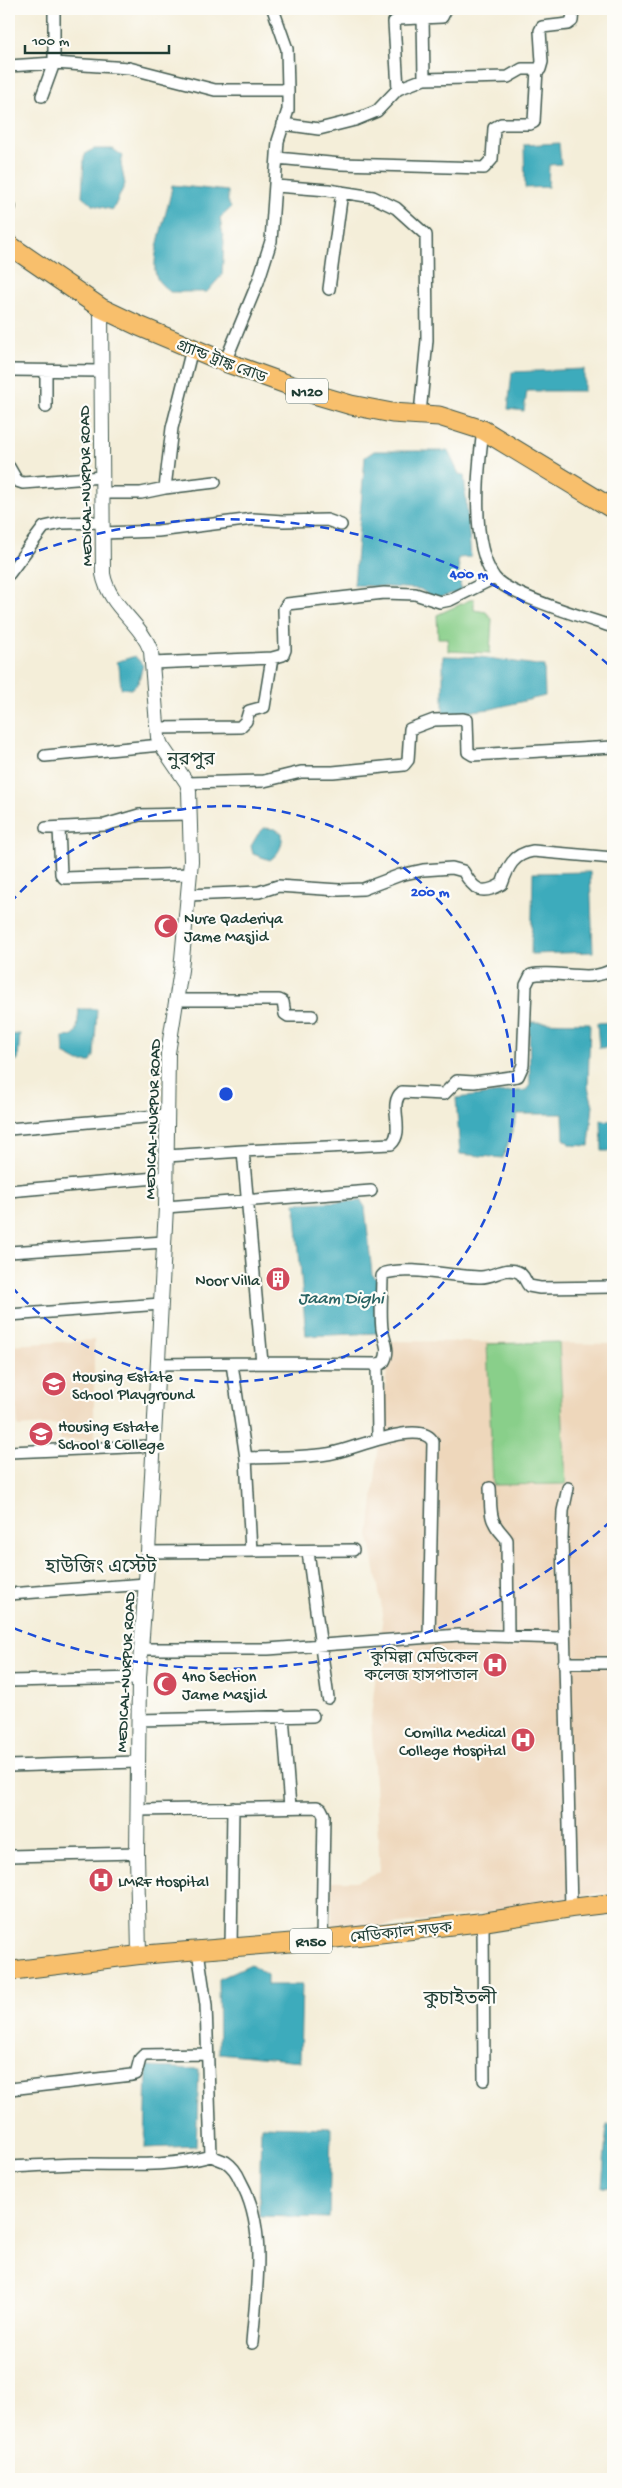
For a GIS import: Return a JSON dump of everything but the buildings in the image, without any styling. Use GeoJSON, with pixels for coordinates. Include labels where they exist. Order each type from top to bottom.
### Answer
{"type":"FeatureCollection","features":[{"type":"Feature","properties":{"kind":"highway","name":"গ্র্যান্ড ট্রাঙ্ক রোড"},"geometry":{"type":"LineString","coordinates":[[9,244],[101,308],[192,349],[351,405],[392,413],[420,414],[457,421],[483,430],[613,509]]}},
{"type":"Feature","properties":{"kind":"main road","name":"মেডিক্যাল সড়ক"},"geometry":{"type":"LineString","coordinates":[[9,1971],[139,1955],[322,1940],[483,1922],[571,1908],[613,1904]]}},
{"type":"Feature","properties":{"kind":"street"},"geometry":{"type":"LineString","coordinates":[[42,96],[54,63],[54,9]]}},
{"type":"Feature","properties":{"kind":"street"},"geometry":{"type":"LineString","coordinates":[[225,362],[268,252],[276,186],[278,141],[288,110],[286,49],[273,9]]}},
{"type":"Feature","properties":{"kind":"street"},"geometry":{"type":"LineString","coordinates":[[398,89],[394,22],[399,19],[442,17],[446,9]]}},
{"type":"Feature","properties":{"kind":"street"},"geometry":{"type":"LineString","coordinates":[[283,124],[308,129],[338,125],[377,111],[398,89],[424,79],[508,77],[522,69],[540,69],[542,62],[540,31],[542,27],[568,24],[572,21],[573,9]]}},
{"type":"Feature","properties":{"kind":"street"},"geometry":{"type":"LineString","coordinates":[[423,17],[424,79]]}},
{"type":"Feature","properties":{"kind":"street"},"geometry":{"type":"LineString","coordinates":[[9,66],[54,63],[129,68],[215,90],[288,90]]}},
{"type":"Feature","properties":{"kind":"street"},"geometry":{"type":"LineString","coordinates":[[277,158],[341,164],[484,168],[492,159],[494,128],[502,124],[530,124],[534,122],[537,69]]}},
{"type":"Feature","properties":{"kind":"street"},"geometry":{"type":"LineString","coordinates":[[276,186],[342,192],[386,202],[426,235],[426,340],[420,414]]}},
{"type":"Feature","properties":{"kind":"street"},"geometry":{"type":"LineString","coordinates":[[329,288],[342,192]]}},
{"type":"Feature","properties":{"kind":"street","name":"MEDICAL-NURPUR ROAD"},"geometry":{"type":"LineString","coordinates":[[101,308],[102,565],[105,584],[115,604],[147,640],[152,662],[157,728],[161,745],[187,783],[190,800],[190,874],[168,1053],[166,1207],[148,1552],[140,1649],[137,1762],[139,1955]]}},
{"type":"Feature","properties":{"kind":"street"},"geometry":{"type":"LineString","coordinates":[[165,488],[172,428],[192,349]]}},
{"type":"Feature","properties":{"kind":"street"},"geometry":{"type":"LineString","coordinates":[[9,370],[46,372],[100,371]]}},
{"type":"Feature","properties":{"kind":"street"},"geometry":{"type":"LineString","coordinates":[[46,372],[46,407]]}},
{"type":"Feature","properties":{"kind":"street"},"geometry":{"type":"LineString","coordinates":[[483,430],[478,476],[479,520],[486,560],[494,578],[517,593],[613,627]]}},
{"type":"Feature","properties":{"kind":"street"},"geometry":{"type":"LineString","coordinates":[[9,467],[17,481],[23,483],[102,477]]}},
{"type":"Feature","properties":{"kind":"street"},"geometry":{"type":"LineString","coordinates":[[102,493],[141,493],[215,482]]}},
{"type":"Feature","properties":{"kind":"street"},"geometry":{"type":"LineString","coordinates":[[9,574],[44,527],[62,523],[102,528],[158,531],[253,519],[283,521],[327,520],[341,525]]}},
{"type":"Feature","properties":{"kind":"street"},"geometry":{"type":"LineString","coordinates":[[152,662],[272,658],[282,655],[285,650],[284,610],[287,604],[360,594],[401,593],[415,594],[440,602],[450,600],[494,578]]}},
{"type":"Feature","properties":{"kind":"street"},"geometry":{"type":"LineString","coordinates":[[157,728],[243,726],[249,711],[261,710],[265,704],[272,658]]}},
{"type":"Feature","properties":{"kind":"street"},"geometry":{"type":"LineString","coordinates":[[187,783],[264,781],[301,772],[332,772],[404,765],[408,760],[410,729],[434,720],[467,720],[469,725],[468,752],[473,755],[613,747]]}},
{"type":"Feature","properties":{"kind":"street"},"geometry":{"type":"LineString","coordinates":[[45,756],[161,745]]}},
{"type":"Feature","properties":{"kind":"street"},"geometry":{"type":"LineString","coordinates":[[46,828],[105,825],[139,815],[190,814]]}},
{"type":"Feature","properties":{"kind":"street"},"geometry":{"type":"LineString","coordinates":[[59,828],[61,874],[64,878],[190,874]]}},
{"type":"Feature","properties":{"kind":"street"},"geometry":{"type":"LineString","coordinates":[[188,895],[259,892],[278,886],[339,890],[363,889],[400,875],[435,868],[452,868],[463,872],[472,888],[478,890],[502,884],[514,859],[522,853],[533,851],[613,858]]}},
{"type":"Feature","properties":{"kind":"street"},"geometry":{"type":"LineString","coordinates":[[167,1156],[391,1144],[397,1136],[397,1101],[402,1092],[444,1094],[457,1081],[474,1082],[518,1076],[523,1064],[526,985],[531,975],[546,973],[593,974],[613,969]]}},
{"type":"Feature","properties":{"kind":"street"},"geometry":{"type":"LineString","coordinates":[[176,1000],[279,1000],[283,1002],[285,1014],[288,1016],[312,1016]]}},
{"type":"Feature","properties":{"kind":"street"},"geometry":{"type":"LineString","coordinates":[[9,1130],[168,1115]]}},
{"type":"Feature","properties":{"kind":"street"},"geometry":{"type":"LineString","coordinates":[[243,1151],[262,1362]]}},
{"type":"Feature","properties":{"kind":"street"},"geometry":{"type":"LineString","coordinates":[[9,1191],[167,1178]]}},
{"type":"Feature","properties":{"kind":"street"},"geometry":{"type":"LineString","coordinates":[[166,1207],[372,1191]]}},
{"type":"Feature","properties":{"kind":"street"},"geometry":{"type":"LineString","coordinates":[[9,1252],[164,1242]]}},
{"type":"Feature","properties":{"kind":"street"},"geometry":{"type":"LineString","coordinates":[[158,1364],[262,1362],[383,1364],[387,1356],[386,1341],[382,1328],[382,1276],[385,1273],[403,1271],[484,1277],[496,1272],[517,1271],[522,1273],[529,1286],[540,1288],[613,1287]]}},
{"type":"Feature","properties":{"kind":"street"},"geometry":{"type":"LineString","coordinates":[[9,1315],[161,1304]]}},
{"type":"Feature","properties":{"kind":"street"},"geometry":{"type":"LineString","coordinates":[[232,1364],[246,1458],[251,1551]]}},
{"type":"Feature","properties":{"kind":"street"},"geometry":{"type":"LineString","coordinates":[[378,1364],[378,1439]]}},
{"type":"Feature","properties":{"kind":"street"},"geometry":{"type":"LineString","coordinates":[[246,1458],[329,1454],[395,1434],[426,1434],[433,1442],[429,1636]]}},
{"type":"Feature","properties":{"kind":"street"},"geometry":{"type":"LineString","coordinates":[[9,1452],[153,1446]]}},
{"type":"Feature","properties":{"kind":"street"},"geometry":{"type":"LineString","coordinates":[[490,1488],[491,1512],[495,1524],[507,1540],[508,1635]]}},
{"type":"Feature","properties":{"kind":"street"},"geometry":{"type":"LineString","coordinates":[[568,1488],[563,1511],[562,1538],[571,1908]]}},
{"type":"Feature","properties":{"kind":"street"},"geometry":{"type":"LineString","coordinates":[[148,1552],[308,1552],[353,1550]]}},
{"type":"Feature","properties":{"kind":"street"},"geometry":{"type":"LineString","coordinates":[[308,1552],[328,1698]]}},
{"type":"Feature","properties":{"kind":"street"},"geometry":{"type":"LineString","coordinates":[[9,1594],[146,1584]]}},
{"type":"Feature","properties":{"kind":"street"},"geometry":{"type":"LineString","coordinates":[[140,1649],[268,1649],[429,1636],[508,1635],[563,1638]]}},
{"type":"Feature","properties":{"kind":"street"},"geometry":{"type":"LineString","coordinates":[[564,1663],[613,1663]]}},
{"type":"Feature","properties":{"kind":"street"},"geometry":{"type":"LineString","coordinates":[[9,1681],[139,1678]]}},
{"type":"Feature","properties":{"kind":"street"},"geometry":{"type":"LineString","coordinates":[[283,1716],[290,1807]]}},
{"type":"Feature","properties":{"kind":"street"},"geometry":{"type":"LineString","coordinates":[[138,1720],[313,1716]]}},
{"type":"Feature","properties":{"kind":"street"},"geometry":{"type":"LineString","coordinates":[[9,1766],[137,1762]]}},
{"type":"Feature","properties":{"kind":"street"},"geometry":{"type":"LineString","coordinates":[[137,1810],[290,1807],[317,1807],[322,1809],[324,1815],[322,1940]]}},
{"type":"Feature","properties":{"kind":"street"},"geometry":{"type":"LineString","coordinates":[[231,1947],[233,1808]]}},
{"type":"Feature","properties":{"kind":"street"},"geometry":{"type":"LineString","coordinates":[[9,1856],[137,1853]]}},
{"type":"Feature","properties":{"kind":"street"},"geometry":{"type":"LineString","coordinates":[[483,1922],[484,2080]]}},
{"type":"Feature","properties":{"kind":"street"},"geometry":{"type":"LineString","coordinates":[[198,1951],[206,2005],[211,2156]]}},
{"type":"Feature","properties":{"kind":"street"},"geometry":{"type":"LineString","coordinates":[[10,2090],[132,2076],[136,2074],[140,2059],[144,2055],[207,2054]]}},
{"type":"Feature","properties":{"kind":"street"},"geometry":{"type":"LineString","coordinates":[[9,2167],[85,2164],[144,2165],[191,2162],[211,2156],[226,2162],[236,2172],[248,2194],[254,2212],[258,2244],[252,2343]]}},
{"type":"Feature","properties":{"kind":"shaded area","name":"Housing Estate School Playground"},"geometry":{"type":"Polygon","coordinates":[[[94,1340],[94,1439],[60,1440],[59,1424],[18,1427],[12,1345],[94,1340]]]}},
{"type":"Feature","properties":{"kind":"shaded area","name":"কুমিল্লা মেডিকেল কলেজ হাসপাতাল"},"geometry":{"type":"Polygon","coordinates":[[[390,1341],[613,1344],[613,1893],[588,1894],[483,1913],[332,1933],[331,1881],[356,1881],[380,1871],[371,1716],[383,1614],[369,1536],[390,1341]]]}},
{"type":"Feature","properties":{"kind":"green space"},"geometry":{"type":"Polygon","coordinates":[[[474,598],[474,610],[486,612],[492,619],[490,653],[448,651],[448,638],[438,638],[437,615],[474,598]]]}},
{"type":"Feature","properties":{"kind":"green space"},"geometry":{"type":"Polygon","coordinates":[[[559,1342],[566,1484],[493,1485],[487,1344],[559,1342]]]}},
{"type":"Feature","properties":{"kind":"water"},"geometry":{"type":"Polygon","coordinates":[[[559,143],[561,164],[549,165],[548,187],[525,188],[524,145],[559,143]]]}},
{"type":"Feature","properties":{"kind":"water"},"geometry":{"type":"Polygon","coordinates":[[[94,149],[113,149],[123,156],[121,164],[125,184],[113,210],[93,205],[82,196],[84,158],[86,153],[94,149]]]}},
{"type":"Feature","properties":{"kind":"water"},"geometry":{"type":"Polygon","coordinates":[[[172,185],[228,191],[228,202],[231,208],[220,218],[224,242],[222,275],[207,292],[170,292],[157,278],[155,259],[157,246],[172,185]]]}},
{"type":"Feature","properties":{"kind":"water"},"geometry":{"type":"Polygon","coordinates":[[[584,369],[584,391],[527,391],[524,411],[508,409],[512,372],[584,369]]]}},
{"type":"Feature","properties":{"kind":"water"},"geometry":{"type":"Polygon","coordinates":[[[374,451],[448,451],[459,474],[464,475],[471,557],[458,558],[461,591],[434,599],[420,589],[354,585],[365,457],[374,451]]]}},
{"type":"Feature","properties":{"kind":"water"},"geometry":{"type":"Polygon","coordinates":[[[135,656],[143,665],[138,683],[131,689],[121,688],[119,666],[116,662],[135,656]]]}},
{"type":"Feature","properties":{"kind":"water"},"geometry":{"type":"Polygon","coordinates":[[[443,656],[480,657],[544,666],[545,696],[491,709],[443,714],[443,656]]]}},
{"type":"Feature","properties":{"kind":"water"},"geometry":{"type":"Polygon","coordinates":[[[264,828],[275,829],[282,833],[280,848],[270,860],[253,854],[251,846],[264,828]]]}},
{"type":"Feature","properties":{"kind":"water"},"geometry":{"type":"Polygon","coordinates":[[[590,872],[593,952],[531,954],[533,873],[590,872]]]}},
{"type":"Feature","properties":{"kind":"water"},"geometry":{"type":"Polygon","coordinates":[[[79,1009],[97,1009],[94,1056],[91,1062],[79,1062],[64,1054],[63,1037],[73,1036],[77,1030],[79,1009]]]}},
{"type":"Feature","properties":{"kind":"water"},"geometry":{"type":"Polygon","coordinates":[[[529,1022],[590,1023],[588,1087],[593,1105],[589,1146],[570,1145],[564,1139],[563,1114],[518,1114],[503,1158],[460,1154],[456,1098],[526,1090],[530,1085],[529,1022]]]}},
{"type":"Feature","properties":{"kind":"water"},"geometry":{"type":"Polygon","coordinates":[[[613,1022],[613,1047],[599,1048],[597,1023],[613,1022]]]}},
{"type":"Feature","properties":{"kind":"water"},"geometry":{"type":"Polygon","coordinates":[[[20,1034],[18,1060],[9,1061],[9,1035],[20,1034]]]}},
{"type":"Feature","properties":{"kind":"water"},"geometry":{"type":"Polygon","coordinates":[[[601,1120],[613,1121],[613,1151],[602,1151],[601,1120]]]}},
{"type":"Feature","properties":{"kind":"water","name":"Jaam Dighi"},"geometry":{"type":"Polygon","coordinates":[[[361,1201],[365,1207],[372,1274],[378,1281],[380,1333],[306,1336],[295,1203],[361,1201]]]}},
{"type":"Feature","properties":{"kind":"water"},"geometry":{"type":"Polygon","coordinates":[[[251,1964],[267,1975],[267,1985],[302,1985],[300,2061],[219,2053],[218,1979],[251,1964]]]}},
{"type":"Feature","properties":{"kind":"water"},"geometry":{"type":"Polygon","coordinates":[[[147,2067],[199,2069],[196,2146],[145,2148],[147,2067]]]}},
{"type":"Feature","properties":{"kind":"water"},"geometry":{"type":"Polygon","coordinates":[[[607,2125],[613,2125],[613,2188],[602,2187],[607,2125]]]}},
{"type":"Feature","properties":{"kind":"water"},"geometry":{"type":"Polygon","coordinates":[[[261,2126],[331,2128],[329,2218],[259,2216],[261,2126]]]}},
{"type":"Feature","properties":{"kind":"place","name":"Nure Qaderiya Jame Masjid"},"geometry":{"type":"Point","coordinates":[166,926]}},
{"type":"Feature","properties":{"kind":"place","name":"Noor Villa"},"geometry":{"type":"Point","coordinates":[278,1279]}},
{"type":"Feature","properties":{"kind":"place","name":"Housing Estate School Playground"},"geometry":{"type":"Point","coordinates":[54,1384]}},
{"type":"Feature","properties":{"kind":"place","name":"Housing Estate School & College"},"geometry":{"type":"Point","coordinates":[41,1434]}},
{"type":"Feature","properties":{"kind":"place","name":"কুমিল্লা মেডিকেল কলেজ হাসপাতাল"},"geometry":{"type":"Point","coordinates":[495,1665]}},
{"type":"Feature","properties":{"kind":"place","name":"4no Section Jame Masjid"},"geometry":{"type":"Point","coordinates":[165,1684]}},
{"type":"Feature","properties":{"kind":"place","name":"Comilla Medical College Hospital"},"geometry":{"type":"Point","coordinates":[523,1740]}},
{"type":"Feature","properties":{"kind":"place","name":"LMRF Hospital"},"geometry":{"type":"Point","coordinates":[101,1880]}},
{"type":"Feature","properties":{"kind":"district","name":"নুরপুর"},"geometry":{"type":"Point","coordinates":[191,758]}},
{"type":"Feature","properties":{"kind":"district","name":"হাউজিং এস্টেট"},"geometry":{"type":"Point","coordinates":[101,1565]}},
{"type":"Feature","properties":{"kind":"district","name":"কুচাইতলী"},"geometry":{"type":"Point","coordinates":[460,1997]}}]}
